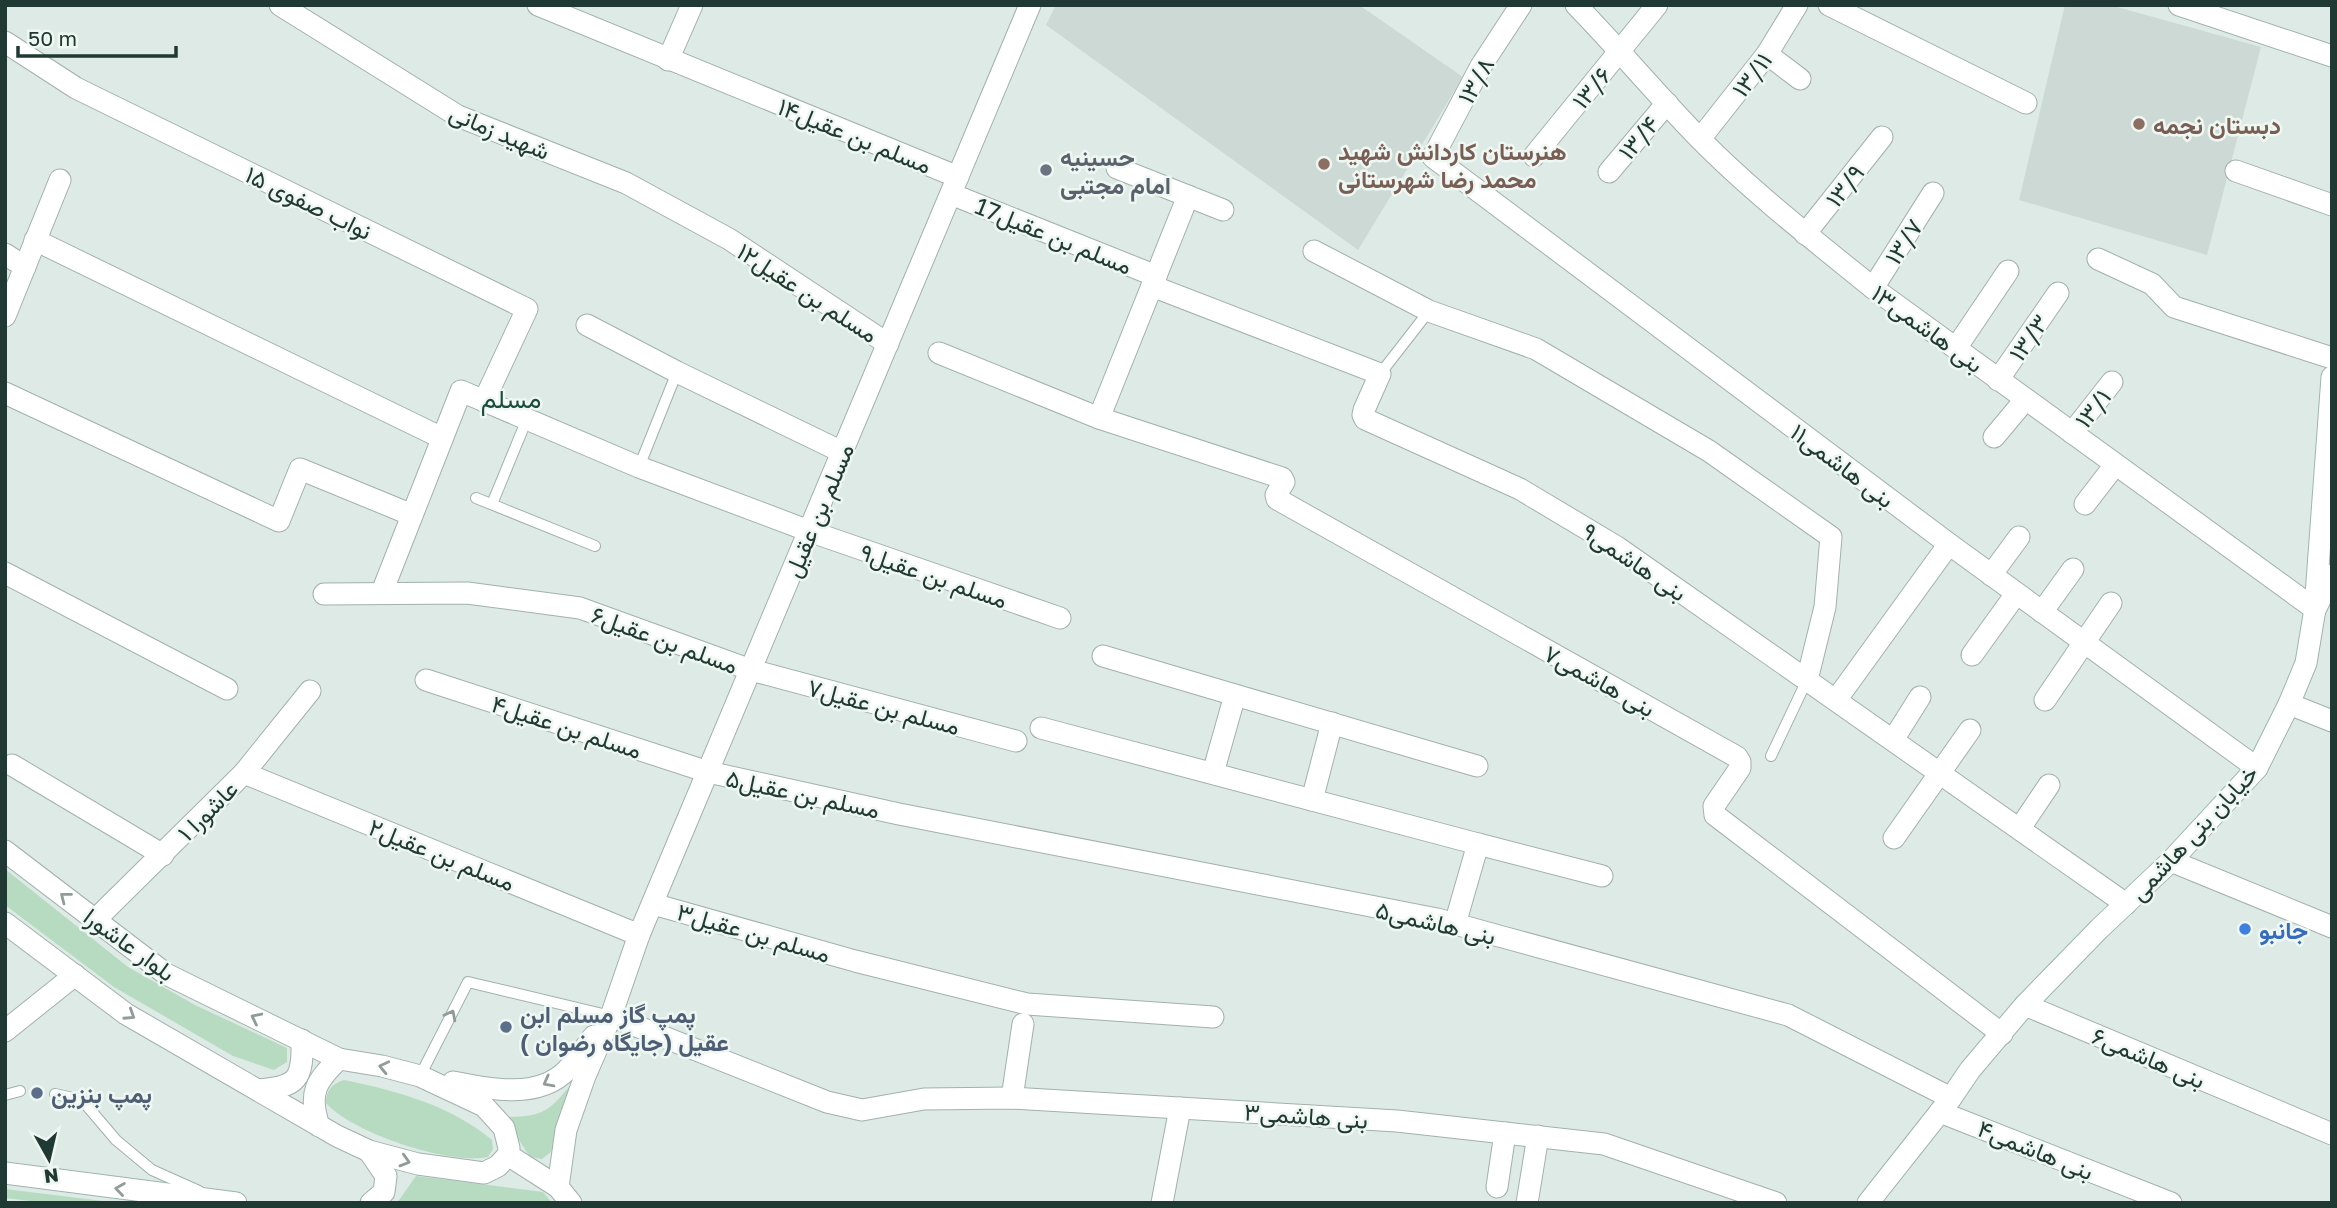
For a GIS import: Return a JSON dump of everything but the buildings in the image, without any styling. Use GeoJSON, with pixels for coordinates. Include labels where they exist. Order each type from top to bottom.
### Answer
{"type":"FeatureCollection","features":[{"type":"Feature","properties":{"kind":"street","name":"شهید زمانی"},"geometry":{"type":"LineString","coordinates":[[280,5],[458,116],[626,183],[729,239]]}},
{"type":"Feature","properties":{"kind":"street","name":"مسلم بن عقیل۱۴"},"geometry":{"type":"LineString","coordinates":[[538,5],[751,93],[955,185]]}},
{"type":"Feature","properties":{"kind":"street"},"geometry":{"type":"LineString","coordinates":[[668,60],[692,5]]}},
{"type":"Feature","properties":{"kind":"street","name":"مسلم بن عقیل"},"geometry":{"type":"LineString","coordinates":[[565,1195],[566,1130],[585,1076],[611,1016],[639,935],[1030,5]]}},
{"type":"Feature","properties":{"kind":"street","name":"۱۳/۸"},"geometry":{"type":"LineString","coordinates":[[1433,157],[1481,66],[1521,5]]}},
{"type":"Feature","properties":{"kind":"street","name":"بنی هاشمی۱۳"},"geometry":{"type":"LineString","coordinates":[[1576,5],[1700,139],[1805,234],[1873,288],[2025,400],[2315,609]]}},
{"type":"Feature","properties":{"kind":"street","name":"۱۳/۶"},"geometry":{"type":"LineString","coordinates":[[1534,156],[1657,5]]}},
{"type":"Feature","properties":{"kind":"street","name":"۱۳/۱۱"},"geometry":{"type":"LineString","coordinates":[[1700,139],[1767,54],[1797,5]]}},
{"type":"Feature","properties":{"kind":"street"},"geometry":{"type":"LineString","coordinates":[[1829,5],[2026,103]]}},
{"type":"Feature","properties":{"kind":"street"},"geometry":{"type":"LineString","coordinates":[[2179,5],[2332,56]]}},
{"type":"Feature","properties":{"kind":"street","name":"نواب صفوی ۱۵"},"geometry":{"type":"LineString","coordinates":[[5,42],[76,88],[527,309],[484,401]]}},
{"type":"Feature","properties":{"kind":"street"},"geometry":{"type":"LineString","coordinates":[[1767,54],[1800,79]]}},
{"type":"Feature","properties":{"kind":"street","name":"۱۳/۴"},"geometry":{"type":"LineString","coordinates":[[1609,172],[1667,103]]}},
{"type":"Feature","properties":{"kind":"street","name":"۱۳/۹"},"geometry":{"type":"LineString","coordinates":[[1805,234],[1882,136]]}},
{"type":"Feature","properties":{"kind":"street","name":"بنی هاشمی۱۱"},"geometry":{"type":"LineString","coordinates":[[1433,157],[2016,594],[2257,768]]}},
{"type":"Feature","properties":{"kind":"street"},"geometry":{"type":"LineString","coordinates":[[1116,168],[1223,210]]}},
{"type":"Feature","properties":{"kind":"street"},"geometry":{"type":"LineString","coordinates":[[2236,171],[2332,205]]}},
{"type":"Feature","properties":{"kind":"street"},"geometry":{"type":"LineString","coordinates":[[5,316],[60,180]]}},
{"type":"Feature","properties":{"kind":"street","name":"مسلم بن عقیل17"},"geometry":{"type":"LineString","coordinates":[[955,185],[1154,281]]}},
{"type":"Feature","properties":{"kind":"street","name":"۱۳/۷"},"geometry":{"type":"LineString","coordinates":[[1873,288],[1933,194]]}},
{"type":"Feature","properties":{"kind":"street"},"geometry":{"type":"LineString","coordinates":[[939,353],[1100,418],[1188,196]]}},
{"type":"Feature","properties":{"kind":"street","name":"مسلم بن عقیل۱۲"},"geometry":{"type":"LineString","coordinates":[[729,239],[888,344]]}},
{"type":"Feature","properties":{"kind":"street"},"geometry":{"type":"LineString","coordinates":[[35,240],[442,438]]}},
{"type":"Feature","properties":{"kind":"street"},"geometry":{"type":"LineString","coordinates":[[1314,251],[1429,311],[1535,349],[1709,452],[1831,537],[1825,607],[1807,680]]}},
{"type":"Feature","properties":{"kind":"street"},"geometry":{"type":"LineString","coordinates":[[5,254],[25,267]]}},
{"type":"Feature","properties":{"kind":"street"},"geometry":{"type":"LineString","coordinates":[[2098,260],[2152,284],[2174,307],[2332,358]]}},
{"type":"Feature","properties":{"kind":"street"},"geometry":{"type":"LineString","coordinates":[[1956,348],[2008,271]]}},
{"type":"Feature","properties":{"kind":"street"},"geometry":{"type":"LineString","coordinates":[[1154,281],[1380,374]]}},
{"type":"Feature","properties":{"kind":"street","name":"۱۳/۳"},"geometry":{"type":"LineString","coordinates":[[1998,380],[2058,293]]}},
{"type":"Feature","properties":{"kind":"street"},"geometry":{"type":"LineString","coordinates":[[587,325],[842,453]]}},
{"type":"Feature","properties":{"kind":"street","name":"بنی هاشمی۹"},"geometry":{"type":"LineString","coordinates":[[1380,374],[1364,410],[1365,419],[1520,489],[1617,547],[2126,904]]}},
{"type":"Feature","properties":{"kind":"street","name":"خیابان بنی هاشمی"},"geometry":{"type":"LineString","coordinates":[[1868,1203],[1946,1105],[1970,1070],[2025,1005],[2171,861],[2257,768],[2306,663],[2315,609],[2332,377]]}},
{"type":"Feature","properties":{"kind":"street","name":"۱۳/۱"},"geometry":{"type":"LineString","coordinates":[[2072,433],[2112,382]]}},
{"type":"Feature","properties":{"kind":"street"},"geometry":{"type":"LineString","coordinates":[[382,592],[461,391],[484,401]]}},
{"type":"Feature","properties":{"kind":"street"},"geometry":{"type":"LineString","coordinates":[[5,393],[279,521],[300,469],[412,515]]}},
{"type":"Feature","properties":{"kind":"street"},"geometry":{"type":"LineString","coordinates":[[1994,437],[2025,400]]}},
{"type":"Feature","properties":{"kind":"street","name":"مسلم بن عقیل۹"},"geometry":{"type":"LineString","coordinates":[[484,401],[639,467],[809,531],[1060,618]]}},
{"type":"Feature","properties":{"kind":"street","name":"بنی هاشمی۷"},"geometry":{"type":"LineString","coordinates":[[1100,418],[1282,478],[1284,482],[1276,495],[1277,499],[1737,757],[1740,768],[1714,806],[1715,815],[2002,1034]]}},
{"type":"Feature","properties":{"kind":"street"},"geometry":{"type":"LineString","coordinates":[[2085,504],[2115,464]]}},
{"type":"Feature","properties":{"kind":"street"},"geometry":{"type":"LineString","coordinates":[[1991,575],[2019,537]]}},
{"type":"Feature","properties":{"kind":"street"},"geometry":{"type":"LineString","coordinates":[[1836,700],[1950,544]]}},
{"type":"Feature","properties":{"kind":"street"},"geometry":{"type":"LineString","coordinates":[[2042,612],[2073,569]]}},
{"type":"Feature","properties":{"kind":"street"},"geometry":{"type":"LineString","coordinates":[[5,573],[227,689]]}},
{"type":"Feature","properties":{"kind":"street"},"geometry":{"type":"LineString","coordinates":[[2315,609],[2332,575]]}},
{"type":"Feature","properties":{"kind":"street","name":"مسلم بن عقیل۶"},"geometry":{"type":"LineString","coordinates":[[324,594],[467,593],[580,608],[751,670]]}},
{"type":"Feature","properties":{"kind":"street"},"geometry":{"type":"LineString","coordinates":[[1972,655],[2016,594]]}},
{"type":"Feature","properties":{"kind":"street"},"geometry":{"type":"LineString","coordinates":[[2046,700],[2111,603]]}},
{"type":"Feature","properties":{"kind":"street"},"geometry":{"type":"LineString","coordinates":[[1103,656],[1478,766]]}},
{"type":"Feature","properties":{"kind":"street","name":"مسلم بن عقیل۷"},"geometry":{"type":"LineString","coordinates":[[751,670],[1016,741]]}},
{"type":"Feature","properties":{"kind":"street","name":"مسلم بن عقیل۴"},"geometry":{"type":"LineString","coordinates":[[426,680],[708,772]]}},
{"type":"Feature","properties":{"kind":"street","name":"عاشورا ۱"},"geometry":{"type":"LineString","coordinates":[[95,920],[244,773],[310,691]]}},
{"type":"Feature","properties":{"kind":"street"},"geometry":{"type":"LineString","coordinates":[[1213,773],[1235,695]]}},
{"type":"Feature","properties":{"kind":"street"},"geometry":{"type":"LineString","coordinates":[[1894,740],[1920,697]]}},
{"type":"Feature","properties":{"kind":"street"},"geometry":{"type":"LineString","coordinates":[[2289,704],[2332,722]]}},
{"type":"Feature","properties":{"kind":"street"},"geometry":{"type":"LineString","coordinates":[[1312,800],[1332,723]]}},
{"type":"Feature","properties":{"kind":"street"},"geometry":{"type":"LineString","coordinates":[[1041,727],[1602,876]]}},
{"type":"Feature","properties":{"kind":"street"},"geometry":{"type":"LineString","coordinates":[[1894,838],[1970,730]]}},
{"type":"Feature","properties":{"kind":"street"},"geometry":{"type":"LineString","coordinates":[[12,765],[163,855]]}},
{"type":"Feature","properties":{"kind":"street","name":"مسلم بن عقیل۵"},"geometry":{"type":"LineString","coordinates":[[708,772],[899,814]]}},
{"type":"Feature","properties":{"kind":"street","name":"مسلم بن عقیل۲"},"geometry":{"type":"LineString","coordinates":[[244,773],[639,935]]}},
{"type":"Feature","properties":{"kind":"street"},"geometry":{"type":"LineString","coordinates":[[2020,828],[2049,785]]}},
{"type":"Feature","properties":{"kind":"street","name":"بنی هاشمی۵"},"geometry":{"type":"LineString","coordinates":[[899,814],[1455,924],[1788,1015],[1946,1105]]}},
{"type":"Feature","properties":{"kind":"street"},"geometry":{"type":"LineString","coordinates":[[1455,924],[1478,844]]}},
{"type":"Feature","properties":{"kind":"street","name":"بلوار عاشورا"},"geometry":{"type":"LineString","coordinates":[[5,851],[166,974],[339,1059],[420,1076]]}},
{"type":"Feature","properties":{"kind":"street"},"geometry":{"type":"LineString","coordinates":[[2171,861],[2332,927]]}},
{"type":"Feature","properties":{"kind":"street","name":"مسلم بن عقیل۳"},"geometry":{"type":"LineString","coordinates":[[653,904],[855,961],[1027,1004],[1213,1017]]}},
{"type":"Feature","properties":{"kind":"street"},"geometry":{"type":"LineString","coordinates":[[5,923],[127,1014],[369,1151],[418,1164],[484,1173],[498,1166],[508,1155],[504,1128],[484,1105],[420,1076]]}},
{"type":"Feature","properties":{"kind":"street"},"geometry":{"type":"LineString","coordinates":[[5,1031],[75,975]]}},
{"type":"Feature","properties":{"kind":"street","name":"۶بنی هاشمی"},"geometry":{"type":"LineString","coordinates":[[2025,1005],[2332,1134]]}},
{"type":"Feature","properties":{"kind":"street"},"geometry":{"type":"LineString","coordinates":[[420,1076],[490,1089],[535,1088],[565,1072],[611,1016]]}},
{"type":"Feature","properties":{"kind":"street","name":"بنی هاشمی۳"},"geometry":{"type":"LineString","coordinates":[[611,1016],[827,1102],[862,1110],[924,1099],[1012,1098],[1396,1121],[1604,1144],[1776,1203]]}},
{"type":"Feature","properties":{"kind":"street"},"geometry":{"type":"LineString","coordinates":[[1012,1098],[1023,1024]]}},
{"type":"Feature","properties":{"kind":"street"},"geometry":{"type":"LineString","coordinates":[[258,1090],[283,1088],[296,1080],[303,1063],[302,1040]]}},
{"type":"Feature","properties":{"kind":"street"},"geometry":{"type":"LineString","coordinates":[[320,1125],[314,1109],[314,1090],[321,1076],[339,1059]]}},
{"type":"Feature","properties":{"kind":"street","name":"۴بنی هاشمی"},"geometry":{"type":"LineString","coordinates":[[1946,1105],[2171,1203]]}},
{"type":"Feature","properties":{"kind":"street"},"geometry":{"type":"LineString","coordinates":[[1162,1203],[1180,1108]]}},
{"type":"Feature","properties":{"kind":"street"},"geometry":{"type":"LineString","coordinates":[[1497,1186],[1505,1133]]}},
{"type":"Feature","properties":{"kind":"street"},"geometry":{"type":"LineString","coordinates":[[1527,1203],[1538,1136]]}},
{"type":"Feature","properties":{"kind":"street"},"geometry":{"type":"LineString","coordinates":[[369,1151],[386,1176],[384,1192],[371,1203]]}},
{"type":"Feature","properties":{"kind":"street"},"geometry":{"type":"LineString","coordinates":[[508,1155],[565,1195]]}},
{"type":"Feature","properties":{"kind":"street"},"geometry":{"type":"LineString","coordinates":[[5,1173],[228,1202]]}},
{"type":"Feature","properties":{"kind":"lane"},"geometry":{"type":"LineString","coordinates":[[1380,374],[1429,311]]}},
{"type":"Feature","properties":{"kind":"lane"},"geometry":{"type":"LineString","coordinates":[[639,467],[677,372]]}},
{"type":"Feature","properties":{"kind":"lane"},"geometry":{"type":"LineString","coordinates":[[492,504],[527,419]]}},
{"type":"Feature","properties":{"kind":"lane"},"geometry":{"type":"LineString","coordinates":[[476,498],[595,546]]}},
{"type":"Feature","properties":{"kind":"lane"},"geometry":{"type":"LineString","coordinates":[[1771,756],[1807,680]]}},
{"type":"Feature","properties":{"kind":"lane"},"geometry":{"type":"LineString","coordinates":[[420,1076],[468,982],[611,1016]]}},
{"type":"Feature","properties":{"kind":"lane"},"geometry":{"type":"LineString","coordinates":[[5,1095],[20,1091]]}},
{"type":"Feature","properties":{"kind":"lane"},"geometry":{"type":"LineString","coordinates":[[55,1094],[82,1100],[117,1140],[152,1170],[228,1202]]}},
{"type":"Feature","properties":{"kind":"shaded area","name":"هنرستان کاردانش شهید محمد رضا شهرستانی"},"geometry":{"type":"Polygon","coordinates":[[[1056,5],[1359,5],[1463,77],[1358,250],[1046,25],[1056,5]]]}},
{"type":"Feature","properties":{"kind":"shaded area","name":"دبستان نجمه"},"geometry":{"type":"Polygon","coordinates":[[[2065,5],[2110,5],[2261,47],[2207,255],[2019,200],[2065,5]]]}},
{"type":"Feature","properties":{"kind":"green space"},"geometry":{"type":"Polygon","coordinates":[[[5,869],[128,967],[195,1005],[287,1048],[287,1062],[274,1070],[233,1056],[114,987],[5,905],[5,869]]]}},
{"type":"Feature","properties":{"kind":"green space"},"geometry":{"type":"Polygon","coordinates":[[[344,1080],[422,1101],[459,1117],[492,1140],[493,1149],[488,1157],[450,1156],[378,1135],[339,1114],[326,1103],[330,1088],[344,1080]]]}},
{"type":"Feature","properties":{"kind":"green space"},"geometry":{"type":"Polygon","coordinates":[[[574,1081],[551,1152],[542,1159],[530,1157],[504,1117],[538,1114],[552,1106],[574,1081]]]}},
{"type":"Feature","properties":{"kind":"green space"},"geometry":{"type":"Polygon","coordinates":[[[416,1176],[543,1192],[552,1203],[397,1203],[416,1176]]]}},
{"type":"Feature","properties":{"kind":"green space"},"geometry":{"type":"Polygon","coordinates":[[[5,1189],[119,1203],[46,1203],[5,1198],[5,1189]]]}},
{"type":"Feature","properties":{"kind":"place","name":"دبستان نجمه"},"geometry":{"type":"Point","coordinates":[2139,124]}},
{"type":"Feature","properties":{"kind":"place","name":"هنرستان کاردانش شهید محمد رضا شهرستانی"},"geometry":{"type":"Point","coordinates":[1324,164]}},
{"type":"Feature","properties":{"kind":"place","name":"حسینیه امام مجتبی"},"geometry":{"type":"Point","coordinates":[1046,170]}},
{"type":"Feature","properties":{"kind":"place","name":"جانبو"},"geometry":{"type":"Point","coordinates":[2245,929]}},
{"type":"Feature","properties":{"kind":"place","name":"پمپ گاز مسلم ابن عقیل (جایگاه رضوان )"},"geometry":{"type":"Point","coordinates":[506,1027]}},
{"type":"Feature","properties":{"kind":"place","name":"پمپ بنزین"},"geometry":{"type":"Point","coordinates":[37,1093]}},
{"type":"Feature","properties":{"kind":"district","name":"مسلم"},"geometry":{"type":"Point","coordinates":[511,398]}}]}
